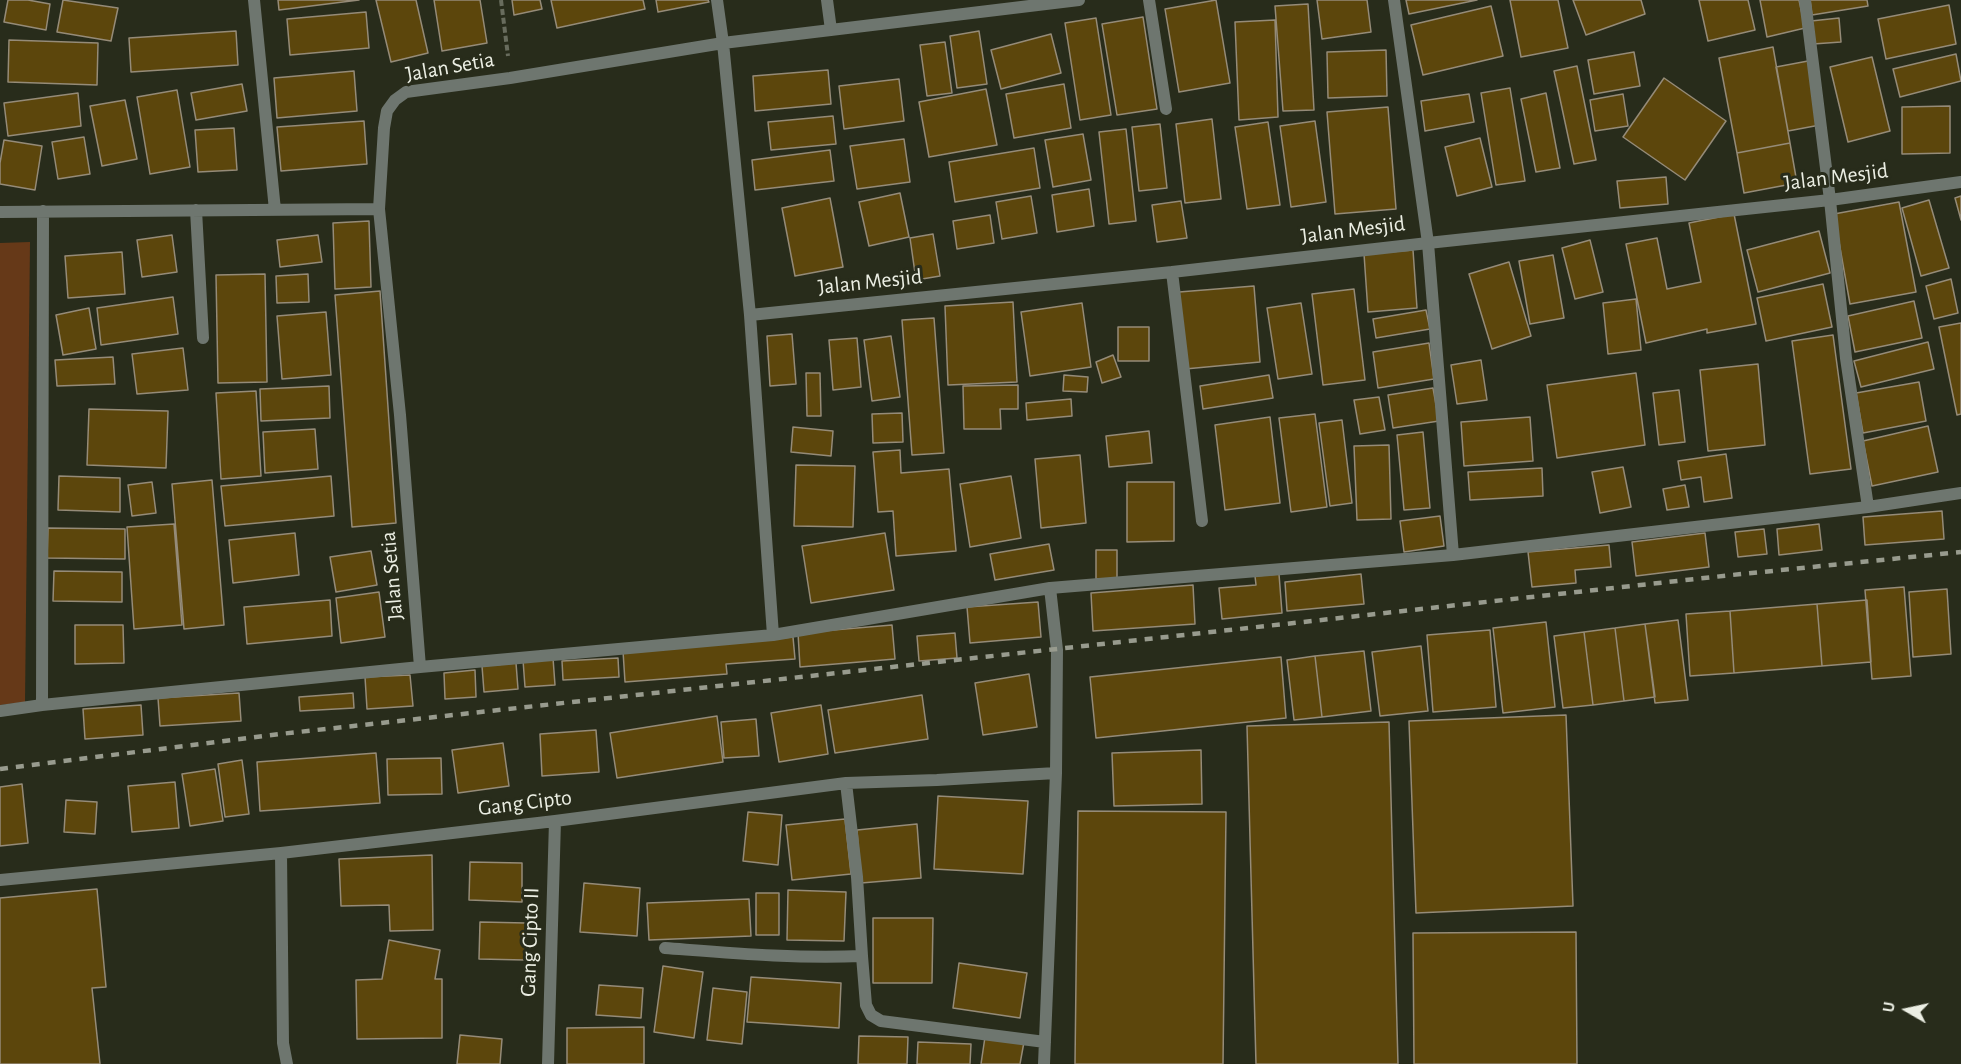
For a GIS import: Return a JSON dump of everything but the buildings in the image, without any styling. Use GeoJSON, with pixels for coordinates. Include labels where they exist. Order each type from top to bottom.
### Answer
{"type":"FeatureCollection","features":[{"type":"Feature","properties":{"kind":"street"},"geometry":{"type":"LineString","coordinates":[[254,0],[275,210]]}},
{"type":"Feature","properties":{"kind":"street"},"geometry":{"type":"LineString","coordinates":[[717,0],[750,315],[772,635]]}},
{"type":"Feature","properties":{"kind":"street"},"geometry":{"type":"LineString","coordinates":[[827,0],[831,30]]}},
{"type":"Feature","properties":{"kind":"street","name":"Jalan Setia"},"geometry":{"type":"LineString","coordinates":[[420,667],[400,415],[379,210],[384,128],[387,111],[395,100],[406,92],[510,78],[723,43],[1079,0]]}},
{"type":"Feature","properties":{"kind":"street"},"geometry":{"type":"LineString","coordinates":[[1149,0],[1166,109]]}},
{"type":"Feature","properties":{"kind":"street"},"geometry":{"type":"LineString","coordinates":[[1394,0],[1428,243],[1453,555]]}},
{"type":"Feature","properties":{"kind":"street"},"geometry":{"type":"LineString","coordinates":[[1805,0],[1830,200],[1846,358],[1868,507]]}},
{"type":"Feature","properties":{"kind":"street","name":"Jalan Mesjid"},"geometry":{"type":"LineString","coordinates":[[750,315],[1172,272],[1830,200],[1961,182]]}},
{"type":"Feature","properties":{"kind":"street"},"geometry":{"type":"LineString","coordinates":[[196,210],[203,338]]}},
{"type":"Feature","properties":{"kind":"street"},"geometry":{"type":"LineString","coordinates":[[0,212],[379,210]]}},
{"type":"Feature","properties":{"kind":"street"},"geometry":{"type":"LineString","coordinates":[[42,705],[43,211]]}},
{"type":"Feature","properties":{"kind":"street"},"geometry":{"type":"LineString","coordinates":[[1172,272],[1202,520]]}},
{"type":"Feature","properties":{"kind":"street"},"geometry":{"type":"LineString","coordinates":[[0,711],[420,667],[772,635],[1050,588],[1453,555],[1868,507],[1961,493]]}},
{"type":"Feature","properties":{"kind":"street"},"geometry":{"type":"LineString","coordinates":[[1044,1064],[1056,773],[1057,650],[1050,588]]}},
{"type":"Feature","properties":{"kind":"street","name":"Gang Cipto"},"geometry":{"type":"LineString","coordinates":[[0,880],[281,853],[555,822],[846,783],[1056,773]]}},
{"type":"Feature","properties":{"kind":"street"},"geometry":{"type":"LineString","coordinates":[[846,783],[866,1005],[871,1015],[881,1021],[1045,1042]]}},
{"type":"Feature","properties":{"kind":"street","name":"Gang Cipto II"},"geometry":{"type":"LineString","coordinates":[[548,1064],[555,822]]}},
{"type":"Feature","properties":{"kind":"street"},"geometry":{"type":"LineString","coordinates":[[281,853],[283,1043],[287,1064]]}},
{"type":"Feature","properties":{"kind":"street"},"geometry":{"type":"LineString","coordinates":[[665,948],[775,956],[828,958],[862,956]]}},
{"type":"Feature","properties":{"kind":"path"},"geometry":{"type":"LineString","coordinates":[[501,0],[510,78]]}},
{"type":"Feature","properties":{"kind":"shaded area"},"geometry":{"type":"Polygon","coordinates":[[[30,242],[25,702],[0,705],[0,243],[30,242]]]}},
{"type":"Feature","properties":{"kind":"railway"},"geometry":{"type":"LineString","coordinates":[[0,769],[280,734],[1961,552]]}}]}
